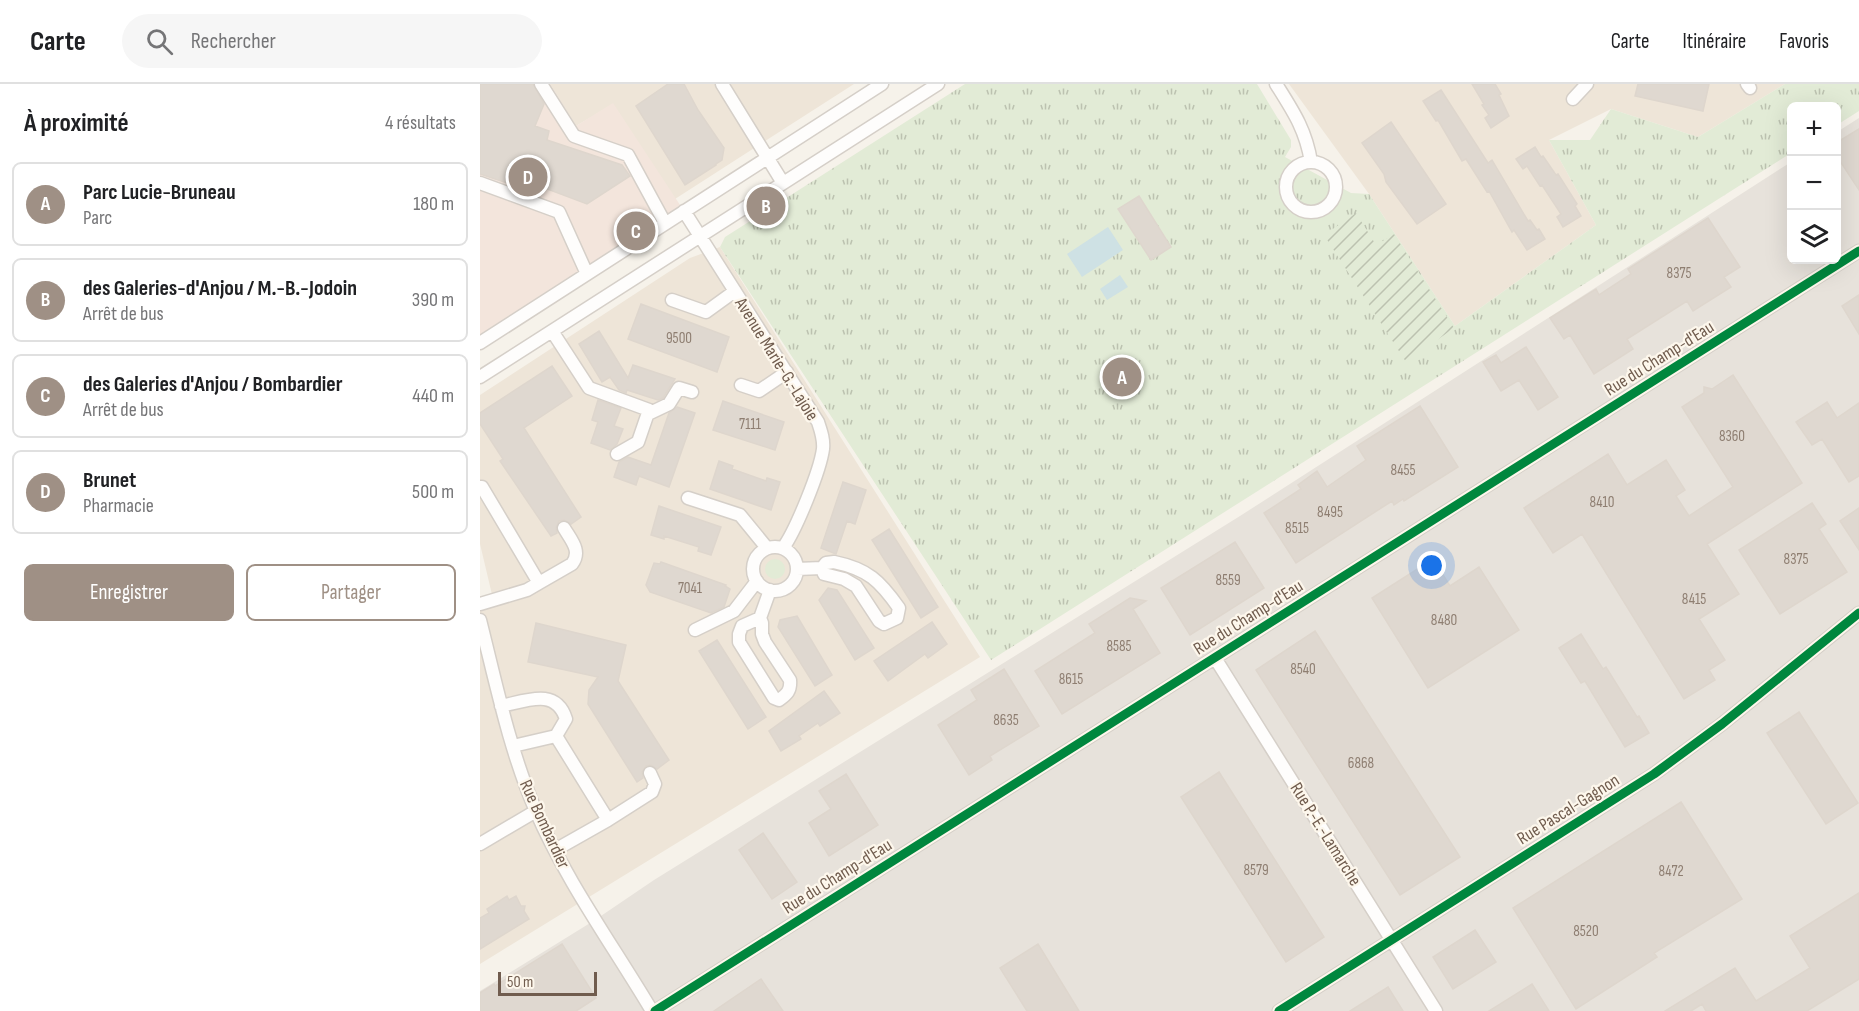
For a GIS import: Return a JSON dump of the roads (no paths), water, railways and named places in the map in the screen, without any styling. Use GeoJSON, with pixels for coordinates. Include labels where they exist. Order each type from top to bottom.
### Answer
{"type":"FeatureCollection","features":[{"type":"Feature","properties":{"kind":"street"},"geometry":{"type":"LineString","coordinates":[[541,84],[574,136],[628,155],[665,223]]}},
{"type":"Feature","properties":{"kind":"street"},"geometry":{"type":"LineString","coordinates":[[722,84],[783,183]]}},
{"type":"Feature","properties":{"kind":"street"},"geometry":{"type":"LineString","coordinates":[[480,343],[882,84]]}},
{"type":"Feature","properties":{"kind":"street"},"geometry":{"type":"LineString","coordinates":[[480,377],[938,84]]}},
{"type":"Feature","properties":{"kind":"street"},"geometry":{"type":"LineString","coordinates":[[1276,84],[1299,120],[1308,141],[1311,162]]}},
{"type":"Feature","properties":{"kind":"street"},"geometry":{"type":"LineString","coordinates":[[1573,99],[1587,84]]}},
{"type":"Feature","properties":{"kind":"street"},"geometry":{"type":"LineString","coordinates":[[1311,162],[1320,163],[1327,168],[1333,174],[1336,182],[1333,199],[1328,206],[1312,212],[1297,208],[1287,196],[1286,188],[1287,178],[1296,167],[1311,162]]}},
{"type":"Feature","properties":{"kind":"street"},"geometry":{"type":"LineString","coordinates":[[480,183],[559,212],[587,274]]}},
{"type":"Feature","properties":{"kind":"street","name":"Avenue Marie-G.-Lajoie"},"geometry":{"type":"LineString","coordinates":[[684,211],[822,431],[823,447],[820,461],[792,534],[783,548]]}},
{"type":"Feature","properties":{"kind":"street","name":"Rue du Champ-d'Eau"},"geometry":{"type":"LineString","coordinates":[[653,1011],[1859,251]]}},
{"type":"Feature","properties":{"kind":"street"},"geometry":{"type":"LineString","coordinates":[[672,300],[706,312],[735,291]]}},
{"type":"Feature","properties":{"kind":"street"},"geometry":{"type":"LineString","coordinates":[[552,331],[589,388],[649,410],[638,442],[616,454]]}},
{"type":"Feature","properties":{"kind":"street"},"geometry":{"type":"LineString","coordinates":[[741,385],[759,390],[787,372]]}},
{"type":"Feature","properties":{"kind":"street"},"geometry":{"type":"LineString","coordinates":[[648,414],[669,404],[679,388],[692,392]]}},
{"type":"Feature","properties":{"kind":"street"},"geometry":{"type":"LineString","coordinates":[[480,487],[539,583]]}},
{"type":"Feature","properties":{"kind":"street"},"geometry":{"type":"LineString","coordinates":[[688,498],[740,515],[767,548]]}},
{"type":"Feature","properties":{"kind":"street"},"geometry":{"type":"LineString","coordinates":[[480,604],[527,590],[572,564],[577,552],[564,528]]}},
{"type":"Feature","properties":{"kind":"street"},"geometry":{"type":"LineString","coordinates":[[767,548],[783,548],[795,559],[796,575],[789,586],[777,591],[764,588],[757,581],[753,570],[754,562],[757,556],[767,548]]}},
{"type":"Feature","properties":{"kind":"street"},"geometry":{"type":"LineString","coordinates":[[797,569],[822,568],[826,563],[834,562],[861,569],[884,587],[899,608],[897,618],[884,624],[879,621],[856,586],[844,579],[824,574],[822,568]]}},
{"type":"Feature","properties":{"kind":"street"},"geometry":{"type":"LineString","coordinates":[[695,630],[734,610],[757,581]]}},
{"type":"Feature","properties":{"kind":"street"},"geometry":{"type":"LineString","coordinates":[[760,618],[742,626],[739,642],[774,698],[779,700],[788,694],[791,687],[790,680],[762,634],[760,618],[770,590]]}},
{"type":"Feature","properties":{"kind":"street","name":"Rue Pascal-Gagnon"},"geometry":{"type":"LineString","coordinates":[[1279,1011],[1654,774],[1722,724],[1859,613]]}},
{"type":"Feature","properties":{"kind":"street","name":"Rue Bombardier"},"geometry":{"type":"LineString","coordinates":[[480,620],[483,642],[501,706],[536,811],[579,894],[653,1011]]}},
{"type":"Feature","properties":{"kind":"street","name":"Rue P.-E.-Lamarche"},"geometry":{"type":"LineString","coordinates":[[1215,658],[1436,1011]]}},
{"type":"Feature","properties":{"kind":"street"},"geometry":{"type":"LineString","coordinates":[[501,706],[536,699],[550,699],[558,703],[566,718],[556,736],[513,746]]}},
{"type":"Feature","properties":{"kind":"street"},"geometry":{"type":"LineString","coordinates":[[556,736],[608,820]]}},
{"type":"Feature","properties":{"kind":"street"},"geometry":{"type":"LineString","coordinates":[[555,850],[652,792],[655,784],[650,773]]}},
{"type":"Feature","properties":{"kind":"street"},"geometry":{"type":"LineString","coordinates":[[480,844],[536,811]]}},
{"type":"Feature","properties":{"kind":"place","name":"Brunet"},"geometry":{"type":"Point","coordinates":[528,177]}},
{"type":"Feature","properties":{"kind":"place","name":"des Galeries-d'Anjou / M.-B.-Jodoin"},"geometry":{"type":"Point","coordinates":[766,206]}},
{"type":"Feature","properties":{"kind":"place","name":"des Galeries d'Anjou / Bombardier"},"geometry":{"type":"Point","coordinates":[636,231]}},
{"type":"Feature","properties":{"kind":"place","name":"Parc Lucie-Bruneau"},"geometry":{"type":"Point","coordinates":[1122,377]}}]}
